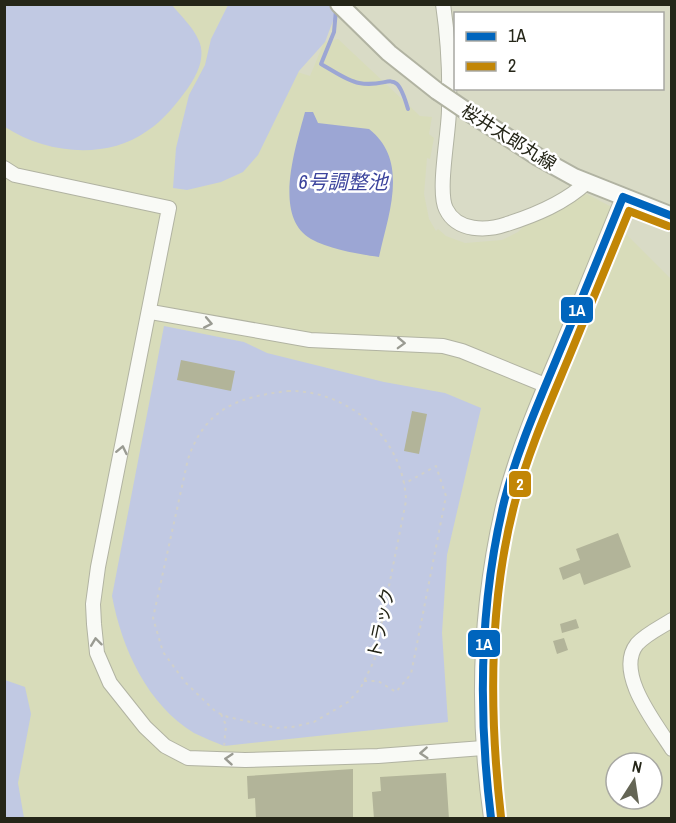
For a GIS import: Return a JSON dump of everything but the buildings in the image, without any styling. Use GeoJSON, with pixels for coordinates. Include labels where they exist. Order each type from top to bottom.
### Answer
{"type":"FeatureCollection","features":[{"type":"Feature","properties":{"kind":"main road","name":"桜井太郎丸線"},"geometry":{"type":"LineString","coordinates":[[339,4],[389,53],[465,110],[538,157],[587,182],[672,216]]}},
{"type":"Feature","properties":{"kind":"street"},"geometry":{"type":"LineString","coordinates":[[443,4],[449,109],[443,198],[451,217],[471,228],[499,227],[525,218],[573,195],[587,182]]}},
{"type":"Feature","properties":{"kind":"street"},"geometry":{"type":"LineString","coordinates":[[4,168],[15,175],[169,208],[151,312],[98,567],[93,603],[97,653],[110,683],[145,727],[165,746],[188,758],[245,760],[378,756],[483,748]]}},
{"type":"Feature","properties":{"kind":"street"},"geometry":{"type":"LineString","coordinates":[[491,819],[483,748],[481,670],[489,579],[511,477],[545,385],[623,197]]}},
{"type":"Feature","properties":{"kind":"street"},"geometry":{"type":"LineString","coordinates":[[151,312],[310,340],[443,346],[462,351],[545,385]]}},
{"type":"Feature","properties":{"kind":"street"},"geometry":{"type":"LineString","coordinates":[[672,620],[638,644],[631,663],[631,675],[641,699],[672,749]]}},
{"type":"Feature","properties":{"kind":"path","name":"トラック"},"geometry":{"type":"LineString","coordinates":[[288,391],[313,393],[346,404],[374,426],[391,450],[404,484],[405,509],[374,661],[364,681],[356,693],[335,711],[314,722],[277,728],[221,714],[197,695],[163,652],[153,618],[188,459],[203,429],[222,410],[242,399],[288,391]]}},
{"type":"Feature","properties":{"kind":"path"},"geometry":{"type":"LineString","coordinates":[[364,681],[378,681],[396,692],[411,674],[446,496],[436,466],[404,484]]}},
{"type":"Feature","properties":{"kind":"path"},"geometry":{"type":"LineString","coordinates":[[221,714],[226,725],[223,758]]}},
{"type":"Feature","properties":{"kind":"shaded area"},"geometry":{"type":"Polygon","coordinates":[[[4,5],[172,5],[197,36],[202,53],[200,66],[188,88],[159,122],[130,141],[94,150],[56,148],[38,143],[5,127],[4,5]]]}},
{"type":"Feature","properties":{"kind":"shaded area"},"geometry":{"type":"Polygon","coordinates":[[[5,5],[297,5],[291,70],[310,76],[324,42],[338,39],[420,116],[432,117],[429,134],[434,138],[430,159],[427,158],[424,194],[429,219],[436,231],[438,229],[446,236],[465,243],[502,240],[518,232],[551,200],[579,190],[631,217],[625,233],[671,279],[671,818],[5,818],[5,5]]]}},
{"type":"Feature","properties":{"kind":"shaded area"},"geometry":{"type":"Polygon","coordinates":[[[228,5],[339,5],[325,42],[299,71],[258,155],[243,172],[221,182],[187,190],[173,188],[176,148],[189,95],[205,65],[211,39],[228,5]]]}},
{"type":"Feature","properties":{"kind":"shaded area"},"geometry":{"type":"Polygon","coordinates":[[[164,326],[244,342],[267,353],[384,382],[445,393],[481,408],[447,555],[442,633],[448,722],[224,746],[194,733],[177,721],[150,691],[139,674],[122,636],[112,596],[164,326]]]}},
{"type":"Feature","properties":{"kind":"shaded area"},"geometry":{"type":"Polygon","coordinates":[[[5,680],[25,687],[31,714],[18,783],[24,818],[5,818],[5,680]]]}},
{"type":"Feature","properties":{"kind":"water","name":"6号調整池"},"geometry":{"type":"Polygon","coordinates":[[[305,112],[313,112],[318,123],[369,129],[382,142],[393,172],[393,189],[379,257],[326,246],[311,239],[299,229],[292,215],[290,180],[305,112]]]}},
{"type":"Feature","properties":{"kind":"waterway"},"geometry":{"type":"LineString","coordinates":[[336,10],[334,32],[321,64],[354,82],[370,84],[391,81],[395,83],[408,109]]}},
{"type":"Feature","properties":{"kind":"transit line","name":"1A"},"geometry":{"type":"LineString","coordinates":[[491,818],[484,739],[485,620],[496,541],[509,483],[529,426],[623,197],[672,216]]}},
{"type":"Feature","properties":{"kind":"transit line","name":"2"},"geometry":{"type":"LineString","coordinates":[[501,817],[494,738],[493,658],[500,579],[506,541],[520,483],[539,429],[629,211],[668,226]]}}]}
